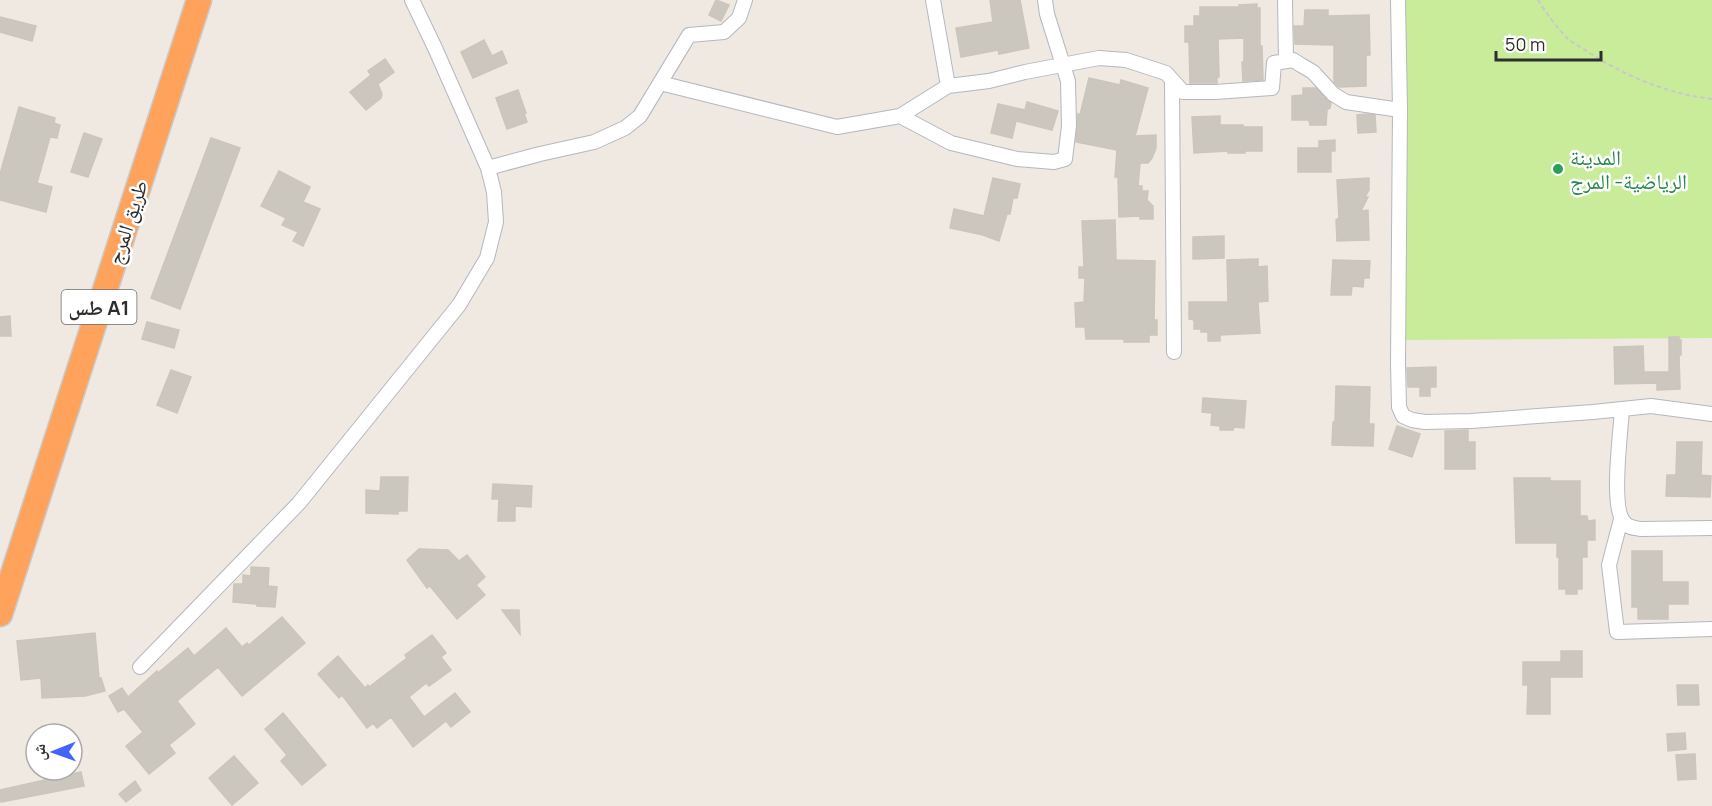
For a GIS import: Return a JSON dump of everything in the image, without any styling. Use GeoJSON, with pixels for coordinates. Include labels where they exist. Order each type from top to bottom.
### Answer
{"type":"FeatureCollection","features":[{"type":"Feature","properties":{"kind":"highway","name":"طريق المرج"},"geometry":{"type":"LineString","coordinates":[[0,615],[199,0]]}},
{"type":"Feature","properties":{"kind":"street"},"geometry":{"type":"LineString","coordinates":[[140,667],[299,503],[459,305],[487,258],[496,222],[494,192],[488,168],[412,0]]}},
{"type":"Feature","properties":{"kind":"street"},"geometry":{"type":"LineString","coordinates":[[488,168],[594,142],[625,128],[640,116],[689,35],[724,32],[739,18],[745,0]]}},
{"type":"Feature","properties":{"kind":"street"},"geometry":{"type":"LineString","coordinates":[[933,0],[948,86]]}},
{"type":"Feature","properties":{"kind":"street"},"geometry":{"type":"LineString","coordinates":[[900,116],[951,143],[1017,159],[1041,162],[1065,159],[1069,126],[1068,81],[1047,14],[1045,0]]}},
{"type":"Feature","properties":{"kind":"street"},"geometry":{"type":"LineString","coordinates":[[1285,0],[1286,61]]}},
{"type":"Feature","properties":{"kind":"street"},"geometry":{"type":"LineString","coordinates":[[1398,0],[1400,110],[1398,363],[1399,407],[1403,416],[1425,422],[1471,421],[1651,406],[1712,414]]}},
{"type":"Feature","properties":{"kind":"street"},"geometry":{"type":"LineString","coordinates":[[660,83],[837,127],[900,116],[948,86],[989,81],[1099,58],[1126,60],[1166,73],[1183,92],[1272,88],[1274,63],[1293,60],[1313,72],[1333,93],[1346,102],[1400,110]]}},
{"type":"Feature","properties":{"kind":"street"},"geometry":{"type":"LineString","coordinates":[[1172,81],[1174,352]]}},
{"type":"Feature","properties":{"kind":"street"},"geometry":{"type":"LineString","coordinates":[[1622,409],[1616,483],[1621,519],[1609,566],[1617,632],[1712,629]]}},
{"type":"Feature","properties":{"kind":"street"},"geometry":{"type":"LineString","coordinates":[[1621,519],[1630,527],[1712,528]]}},
{"type":"Feature","properties":{"kind":"path"},"geometry":{"type":"LineString","coordinates":[[1538,0],[1569,39],[1607,65],[1643,81],[1690,96],[1712,99]]}},
{"type":"Feature","properties":{"kind":"green space","name":"المدينة الرياضية- المرج"},"geometry":{"type":"Polygon","coordinates":[[[1403,0],[1712,0],[1712,338],[1404,340],[1403,0]]]}},
{"type":"Feature","properties":{"kind":"building"},"geometry":{"type":"Polygon","coordinates":[[[716,0],[729,5],[721,21],[709,15],[716,0]]]}},
{"type":"Feature","properties":{"kind":"building"},"geometry":{"type":"Polygon","coordinates":[[[990,0],[1020,0],[1029,48],[999,54],[998,50],[961,57],[956,28],[993,22],[990,0]]]}},
{"type":"Feature","properties":{"kind":"building"},"geometry":{"type":"Polygon","coordinates":[[[1257,4],[1257,8],[1260,8],[1263,80],[1243,81],[1244,38],[1218,39],[1219,77],[1217,77],[1217,83],[1190,83],[1189,42],[1185,42],[1185,26],[1194,26],[1194,16],[1200,16],[1200,7],[1239,7],[1239,5],[1257,4]]]}},
{"type":"Feature","properties":{"kind":"building"},"geometry":{"type":"Polygon","coordinates":[[[1305,10],[1328,10],[1328,16],[1369,15],[1370,55],[1366,55],[1366,86],[1339,87],[1334,82],[1334,45],[1295,44],[1294,26],[1304,26],[1305,10]]]}},
{"type":"Feature","properties":{"kind":"building"},"geometry":{"type":"Polygon","coordinates":[[[0,17],[36,26],[32,41],[0,32],[0,17]]]}},
{"type":"Feature","properties":{"kind":"building"},"geometry":{"type":"Polygon","coordinates":[[[484,40],[492,56],[502,51],[507,63],[473,78],[461,52],[484,40]]]}},
{"type":"Feature","properties":{"kind":"building"},"geometry":{"type":"Polygon","coordinates":[[[385,59],[394,72],[378,84],[382,94],[381,98],[366,110],[350,92],[371,75],[368,71],[385,59]]]}},
{"type":"Feature","properties":{"kind":"building"},"geometry":{"type":"Polygon","coordinates":[[[1089,78],[1120,85],[1121,80],[1148,88],[1135,136],[1156,135],[1156,148],[1152,158],[1148,163],[1140,163],[1138,186],[1142,186],[1142,191],[1148,191],[1147,200],[1153,206],[1153,219],[1140,219],[1140,216],[1119,217],[1118,177],[1115,177],[1117,150],[1076,142],[1078,114],[1080,115],[1089,78]]]}},
{"type":"Feature","properties":{"kind":"building"},"geometry":{"type":"Polygon","coordinates":[[[1303,88],[1316,88],[1331,103],[1327,110],[1326,125],[1310,125],[1309,120],[1292,120],[1292,96],[1303,95],[1303,88]]]}},
{"type":"Feature","properties":{"kind":"building"},"geometry":{"type":"Polygon","coordinates":[[[518,90],[527,122],[507,129],[496,98],[518,90]]]}},
{"type":"Feature","properties":{"kind":"building"},"geometry":{"type":"Polygon","coordinates":[[[1027,102],[1058,111],[1052,130],[1016,121],[1012,138],[991,133],[998,104],[1025,110],[1027,102]]]}},
{"type":"Feature","properties":{"kind":"building"},"geometry":{"type":"Polygon","coordinates":[[[19,107],[55,118],[54,123],[60,125],[57,138],[50,137],[37,183],[52,187],[46,212],[0,200],[0,174],[19,107]]]}},
{"type":"Feature","properties":{"kind":"building"},"geometry":{"type":"Polygon","coordinates":[[[1357,115],[1375,115],[1376,132],[1358,133],[1357,115]]]}},
{"type":"Feature","properties":{"kind":"building"},"geometry":{"type":"Polygon","coordinates":[[[1220,116],[1220,125],[1262,127],[1262,151],[1194,153],[1192,117],[1220,116]]]}},
{"type":"Feature","properties":{"kind":"building"},"geometry":{"type":"Polygon","coordinates":[[[84,133],[102,139],[88,177],[71,172],[84,133]]]}},
{"type":"Feature","properties":{"kind":"building"},"geometry":{"type":"Polygon","coordinates":[[[211,138],[240,148],[180,309],[151,298],[211,138]]]}},
{"type":"Feature","properties":{"kind":"building"},"geometry":{"type":"Polygon","coordinates":[[[1335,140],[1335,151],[1331,151],[1331,172],[1298,172],[1298,148],[1319,148],[1319,141],[1335,140]]]}},
{"type":"Feature","properties":{"kind":"building"},"geometry":{"type":"Polygon","coordinates":[[[279,171],[310,187],[303,202],[320,209],[303,246],[293,241],[298,232],[282,225],[286,218],[261,206],[279,171]]]}},
{"type":"Feature","properties":{"kind":"building"},"geometry":{"type":"Polygon","coordinates":[[[993,178],[1020,184],[1017,198],[1013,198],[1010,214],[1007,214],[999,241],[950,228],[954,209],[984,216],[993,178]]]}},
{"type":"Feature","properties":{"kind":"building"},"geometry":{"type":"Polygon","coordinates":[[[1369,178],[1369,190],[1365,197],[1368,197],[1361,211],[1368,210],[1369,240],[1337,241],[1336,220],[1339,218],[1337,180],[1369,178]]]}},
{"type":"Feature","properties":{"kind":"building"},"geometry":{"type":"Polygon","coordinates":[[[1115,220],[1116,260],[1155,261],[1154,320],[1157,320],[1157,335],[1149,335],[1149,342],[1124,342],[1124,339],[1086,339],[1085,327],[1076,327],[1075,303],[1084,302],[1085,278],[1079,278],[1079,267],[1084,267],[1082,221],[1115,220]]]}},
{"type":"Feature","properties":{"kind":"building"},"geometry":{"type":"Polygon","coordinates":[[[1224,236],[1224,258],[1193,259],[1193,237],[1224,236]]]}},
{"type":"Feature","properties":{"kind":"building"},"geometry":{"type":"Polygon","coordinates":[[[1258,259],[1258,267],[1267,266],[1268,301],[1258,302],[1260,333],[1220,335],[1220,341],[1208,341],[1208,332],[1194,329],[1194,320],[1189,319],[1189,302],[1228,302],[1227,260],[1258,259]]]}},
{"type":"Feature","properties":{"kind":"building"},"geometry":{"type":"Polygon","coordinates":[[[1333,260],[1370,261],[1369,278],[1364,278],[1363,287],[1352,286],[1351,295],[1331,295],[1333,260]]]}},
{"type":"Feature","properties":{"kind":"building"},"geometry":{"type":"Polygon","coordinates":[[[10,316],[11,336],[0,336],[0,317],[10,316]]]}},
{"type":"Feature","properties":{"kind":"building"},"geometry":{"type":"Polygon","coordinates":[[[147,322],[179,330],[174,348],[142,339],[147,322]]]}},
{"type":"Feature","properties":{"kind":"building"},"geometry":{"type":"Polygon","coordinates":[[[1669,337],[1679,337],[1681,340],[1680,389],[1657,390],[1657,383],[1615,384],[1614,347],[1643,346],[1644,372],[1669,372],[1669,337]]]}},
{"type":"Feature","properties":{"kind":"building"},"geometry":{"type":"Polygon","coordinates":[[[1436,367],[1436,387],[1430,387],[1430,396],[1420,396],[1420,387],[1408,387],[1407,368],[1436,367]]]}},
{"type":"Feature","properties":{"kind":"building"},"geometry":{"type":"Polygon","coordinates":[[[171,370],[191,377],[177,413],[157,405],[171,370]]]}},
{"type":"Feature","properties":{"kind":"building"},"geometry":{"type":"Polygon","coordinates":[[[1336,386],[1370,387],[1369,424],[1374,424],[1373,446],[1332,445],[1336,386]]]}},
{"type":"Feature","properties":{"kind":"building"},"geometry":{"type":"Polygon","coordinates":[[[1203,398],[1246,401],[1244,428],[1234,427],[1233,430],[1220,430],[1220,426],[1211,425],[1212,413],[1202,412],[1203,398]]]}},
{"type":"Feature","properties":{"kind":"building"},"geometry":{"type":"Polygon","coordinates":[[[1397,426],[1420,434],[1412,457],[1389,449],[1397,426]]]}},
{"type":"Feature","properties":{"kind":"building"},"geometry":{"type":"Polygon","coordinates":[[[1468,430],[1468,442],[1475,442],[1475,469],[1445,469],[1445,431],[1468,430]]]}},
{"type":"Feature","properties":{"kind":"building"},"geometry":{"type":"Polygon","coordinates":[[[1677,442],[1702,442],[1701,475],[1711,476],[1710,497],[1666,496],[1667,475],[1676,475],[1677,442]]]}},
{"type":"Feature","properties":{"kind":"building"},"geometry":{"type":"Polygon","coordinates":[[[381,477],[408,477],[407,511],[398,511],[398,514],[366,513],[366,490],[380,491],[381,477]]]}},
{"type":"Feature","properties":{"kind":"building"},"geometry":{"type":"Polygon","coordinates":[[[1514,478],[1580,481],[1580,516],[1587,516],[1588,521],[1595,520],[1595,540],[1587,540],[1587,557],[1582,557],[1582,589],[1577,589],[1577,594],[1566,594],[1566,589],[1559,589],[1557,543],[1516,543],[1514,478]]]}},
{"type":"Feature","properties":{"kind":"building"},"geometry":{"type":"Polygon","coordinates":[[[493,484],[532,486],[531,507],[515,506],[515,521],[498,521],[499,499],[492,499],[493,484]]]}},
{"type":"Feature","properties":{"kind":"building"},"geometry":{"type":"Polygon","coordinates":[[[419,549],[448,550],[459,561],[467,555],[485,577],[476,585],[485,595],[457,619],[430,586],[427,588],[407,560],[419,549]]]}},
{"type":"Feature","properties":{"kind":"building"},"geometry":{"type":"Polygon","coordinates":[[[1632,551],[1662,551],[1662,582],[1688,582],[1688,604],[1668,604],[1668,619],[1638,619],[1638,607],[1632,607],[1632,551]]]}},
{"type":"Feature","properties":{"kind":"building"},"geometry":{"type":"Polygon","coordinates":[[[251,567],[269,568],[268,586],[277,587],[275,607],[233,602],[234,584],[243,584],[243,575],[251,576],[251,567]]]}},
{"type":"Feature","properties":{"kind":"building"},"geometry":{"type":"Polygon","coordinates":[[[502,610],[519,610],[520,634],[502,610]]]}},
{"type":"Feature","properties":{"kind":"building"},"geometry":{"type":"Polygon","coordinates":[[[282,617],[305,643],[242,696],[218,667],[177,701],[195,724],[169,745],[175,753],[149,774],[126,746],[143,732],[124,709],[118,712],[109,696],[122,688],[128,697],[188,648],[194,656],[226,628],[242,647],[247,643],[249,645],[282,617]]]}},
{"type":"Feature","properties":{"kind":"building"},"geometry":{"type":"Polygon","coordinates":[[[95,633],[99,678],[101,678],[105,691],[85,696],[42,698],[41,678],[21,680],[17,641],[95,633]]]}},
{"type":"Feature","properties":{"kind":"building"},"geometry":{"type":"Polygon","coordinates":[[[432,635],[446,653],[441,657],[451,670],[429,686],[426,683],[409,697],[424,717],[455,693],[470,712],[451,727],[446,721],[413,747],[391,717],[377,728],[373,723],[367,728],[342,695],[339,698],[318,674],[338,656],[365,688],[368,685],[369,687],[407,658],[405,655],[432,635]]]}},
{"type":"Feature","properties":{"kind":"building"},"geometry":{"type":"Polygon","coordinates":[[[1561,651],[1582,651],[1582,677],[1550,677],[1550,714],[1527,714],[1528,685],[1523,685],[1523,662],[1561,662],[1561,651]]]}},
{"type":"Feature","properties":{"kind":"building"},"geometry":{"type":"Polygon","coordinates":[[[1677,685],[1698,685],[1699,705],[1678,705],[1677,685]]]}},
{"type":"Feature","properties":{"kind":"building"},"geometry":{"type":"Polygon","coordinates":[[[283,713],[326,765],[302,785],[281,761],[287,755],[265,729],[283,713]]]}},
{"type":"Feature","properties":{"kind":"building"},"geometry":{"type":"Polygon","coordinates":[[[1685,733],[1686,749],[1668,751],[1667,734],[1685,733]]]}},
{"type":"Feature","properties":{"kind":"building"},"geometry":{"type":"Polygon","coordinates":[[[1695,754],[1696,779],[1678,780],[1676,755],[1695,754]]]}},
{"type":"Feature","properties":{"kind":"building"},"geometry":{"type":"Polygon","coordinates":[[[234,756],[258,783],[232,805],[209,778],[234,756]]]}},
{"type":"Feature","properties":{"kind":"building"},"geometry":{"type":"Polygon","coordinates":[[[135,781],[141,790],[126,802],[119,794],[135,781]]]}},
{"type":"Feature","properties":{"kind":"building"},"geometry":{"type":"Polygon","coordinates":[[[36,782],[83,782],[84,786],[1,802],[0,790],[36,782]]]}},
{"type":"Feature","properties":{"kind":"place","name":"المدينة الرياضية- المرج"},"geometry":{"type":"Point","coordinates":[1558,169]}}]}
